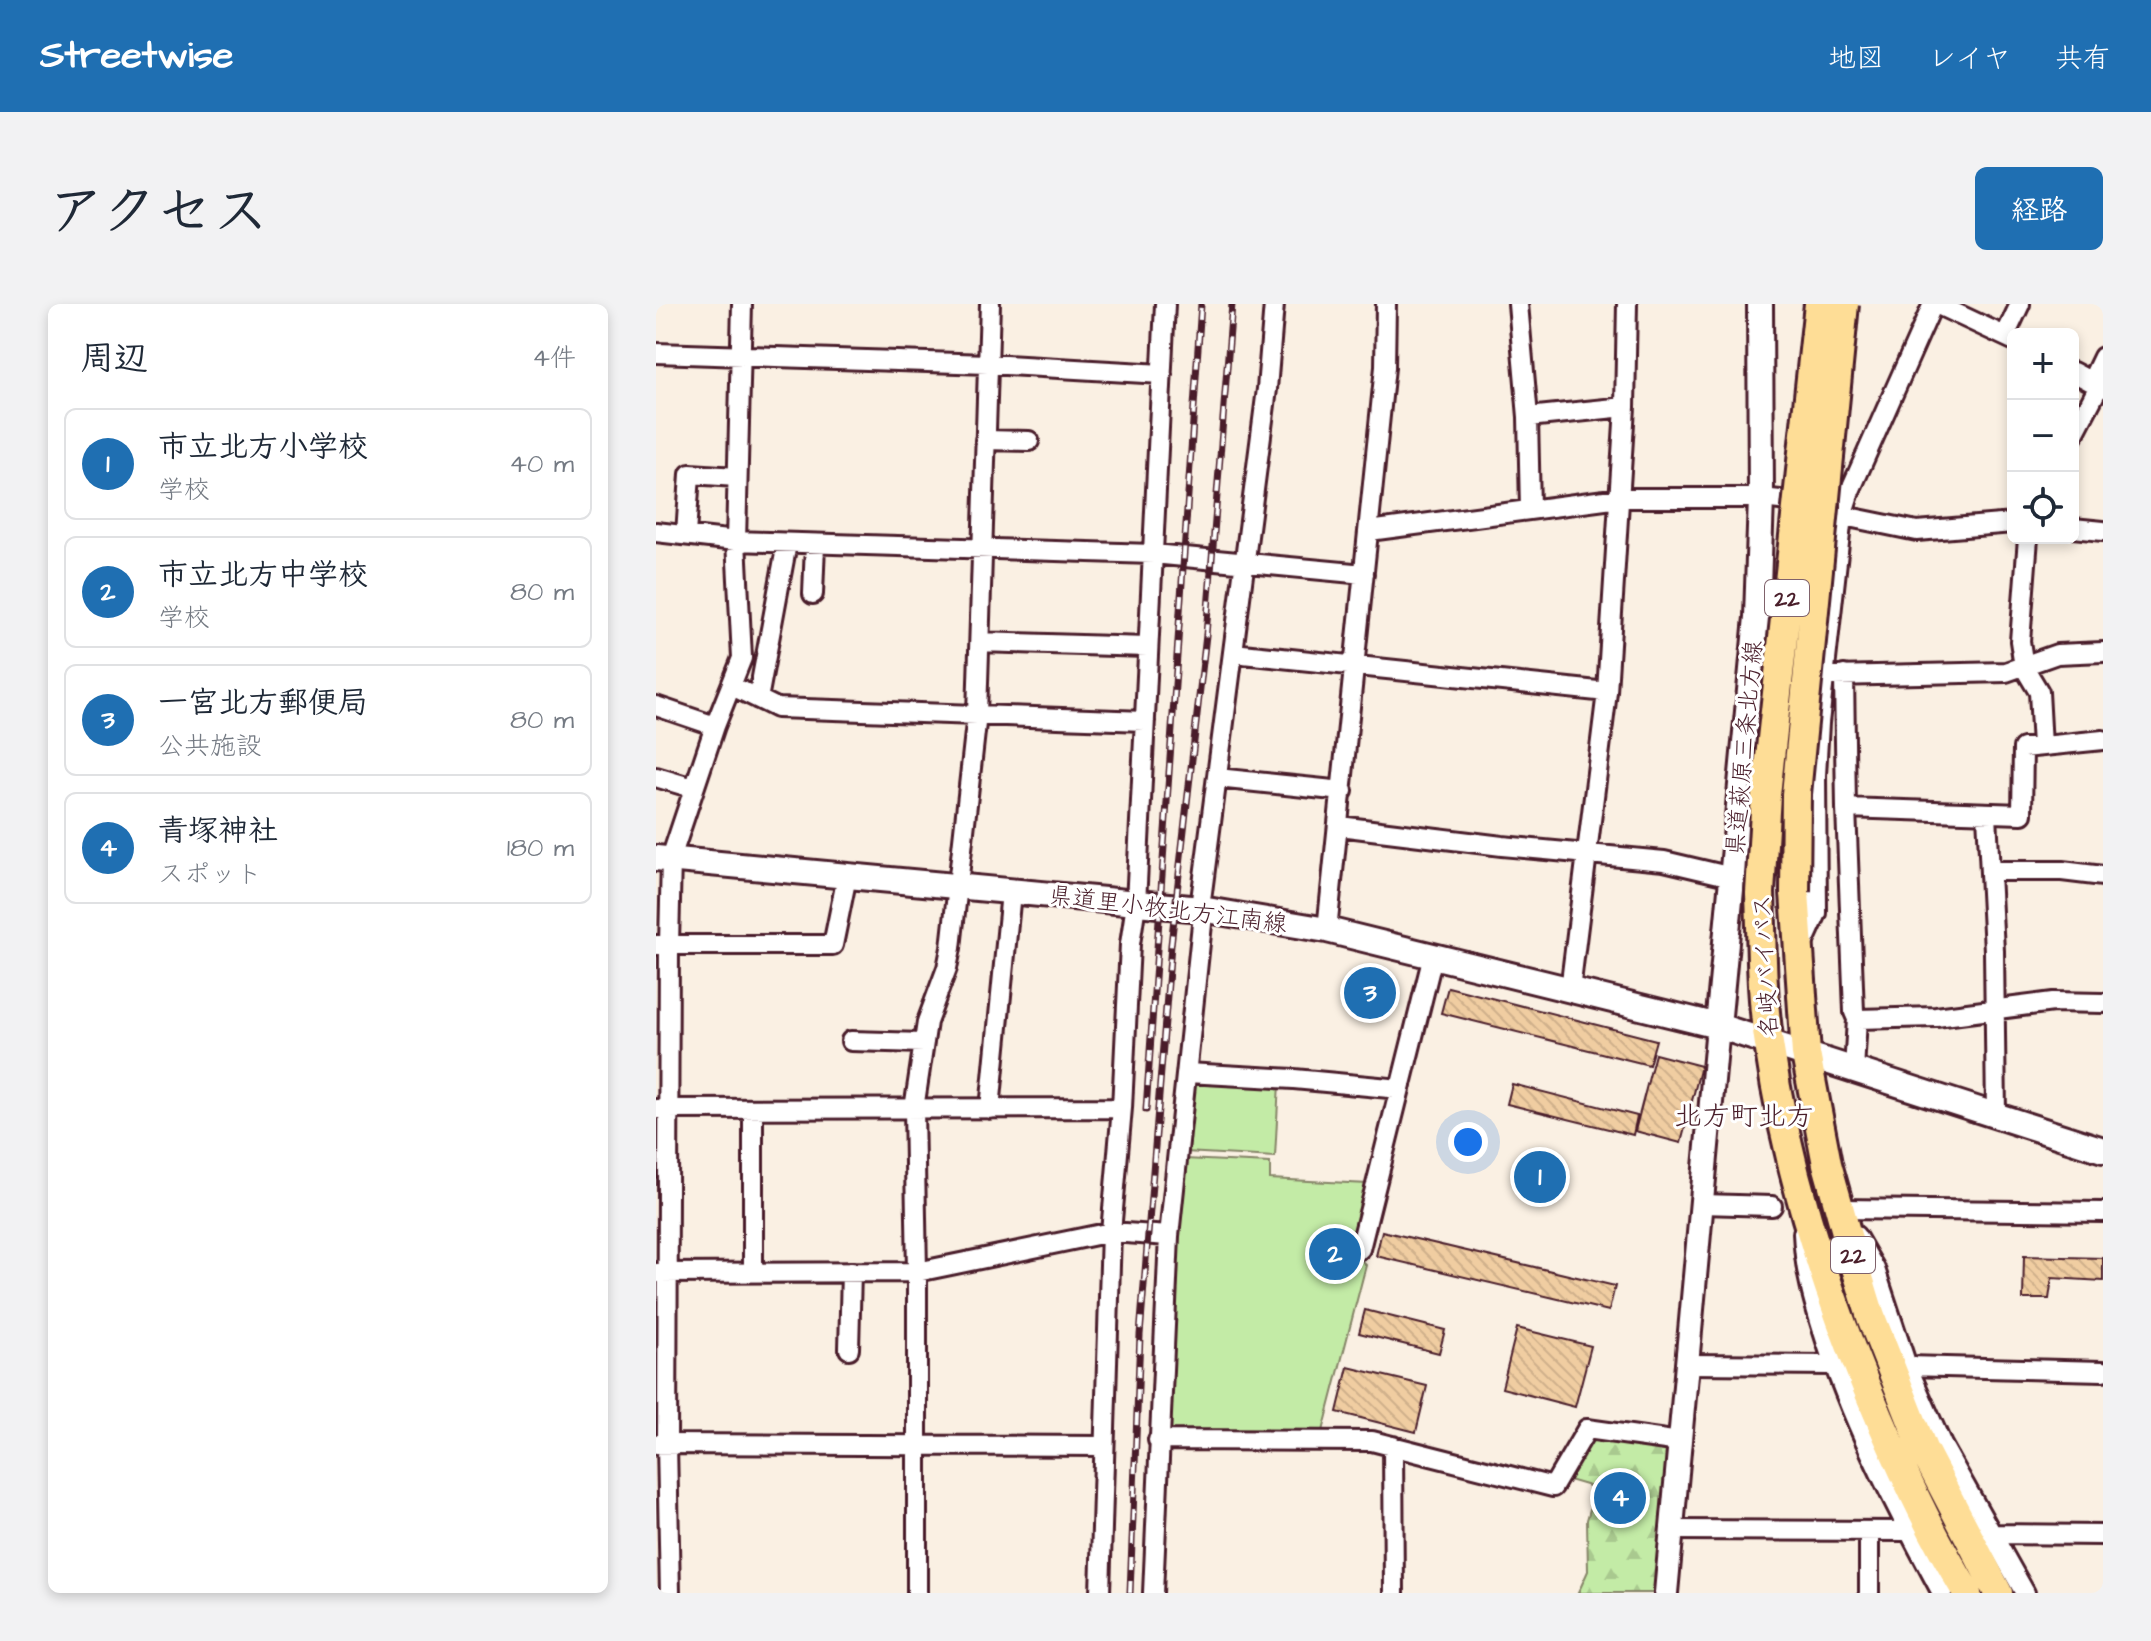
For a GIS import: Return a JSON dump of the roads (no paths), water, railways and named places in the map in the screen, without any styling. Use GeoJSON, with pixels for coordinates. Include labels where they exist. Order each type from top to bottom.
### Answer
{"type":"FeatureCollection","features":[{"type":"Feature","properties":{"kind":"highway","name":"名岐バイパス"},"geometry":{"type":"LineString","coordinates":[[1819,304],[1766,795],[1760,893],[1768,1042],[1788,1154],[1802,1208],[1844,1332],[1897,1461],[1939,1546],[1967,1593]]}},
{"type":"Feature","properties":{"kind":"highway","name":"名岐バイパス"},"geometry":{"type":"LineString","coordinates":[[1844,304],[1796,794],[1795,892],[1806,1054],[1827,1164],[1871,1317],[1923,1449],[1998,1593]]}},
{"type":"Feature","properties":{"kind":"main road","name":"県道萩原三条北方線"},"geometry":{"type":"LineString","coordinates":[[1718,1026],[1757,617],[1761,498],[1760,304]]}},
{"type":"Feature","properties":{"kind":"main road","name":"県道里小牧北方江南線"},"geometry":{"type":"LineString","coordinates":[[664,858],[1201,909],[1327,930],[1718,1026]]}},
{"type":"Feature","properties":{"kind":"main road"},"geometry":{"type":"LineString","coordinates":[[1718,1026],[2103,1150]]}},
{"type":"Feature","properties":{"kind":"street"},"geometry":{"type":"LineString","coordinates":[[670,1593],[661,1444],[664,858],[739,669],[742,644],[736,541],[742,304]]}},
{"type":"Feature","properties":{"kind":"street"},"geometry":{"type":"LineString","coordinates":[[917,1593],[914,1109],[927,1022],[947,968],[977,714],[990,304]]}},
{"type":"Feature","properties":{"kind":"street"},"geometry":{"type":"LineString","coordinates":[[1100,1593],[1111,1232],[1122,1108],[1130,944],[1136,904],[1165,304]]}},
{"type":"Feature","properties":{"kind":"street"},"geometry":{"type":"LineString","coordinates":[[1153,1593],[1169,1236],[1202,924],[1201,909],[1274,304]]}},
{"type":"Feature","properties":{"kind":"street"},"geometry":{"type":"LineString","coordinates":[[1327,930],[1385,367],[1386,304]]}},
{"type":"Feature","properties":{"kind":"street"},"geometry":{"type":"LineString","coordinates":[[1518,304],[1528,417],[1530,509]]}},
{"type":"Feature","properties":{"kind":"street"},"geometry":{"type":"LineString","coordinates":[[1570,990],[1607,692],[1625,407],[1627,304]]}},
{"type":"Feature","properties":{"kind":"street"},"geometry":{"type":"LineString","coordinates":[[1798,953],[1817,913],[1816,775],[1822,676],[1842,516],[1850,491],[1934,304],[2007,337]]}},
{"type":"Feature","properties":{"kind":"street"},"geometry":{"type":"LineString","coordinates":[[2012,328],[2020,304]]}},
{"type":"Feature","properties":{"kind":"street"},"geometry":{"type":"LineString","coordinates":[[656,353],[988,364],[1162,374]]}},
{"type":"Feature","properties":{"kind":"street"},"geometry":{"type":"LineString","coordinates":[[2079,424],[2098,385],[2103,357]]}},
{"type":"Feature","properties":{"kind":"street"},"geometry":{"type":"LineString","coordinates":[[2079,375],[2098,385]]}},
{"type":"Feature","properties":{"kind":"street"},"geometry":{"type":"LineString","coordinates":[[1528,417],[1625,407]]}},
{"type":"Feature","properties":{"kind":"street"},"geometry":{"type":"LineString","coordinates":[[985,440],[1029,441]]}},
{"type":"Feature","properties":{"kind":"street"},"geometry":{"type":"LineString","coordinates":[[686,535],[690,474],[737,477]]}},
{"type":"Feature","properties":{"kind":"street"},"geometry":{"type":"LineString","coordinates":[[1369,531],[1620,498],[1780,500],[1917,531],[2007,524]]}},
{"type":"Feature","properties":{"kind":"street"},"geometry":{"type":"LineString","coordinates":[[2079,529],[2103,531]]}},
{"type":"Feature","properties":{"kind":"street"},"geometry":{"type":"LineString","coordinates":[[656,532],[736,541],[1153,554],[1364,574]]}},
{"type":"Feature","properties":{"kind":"street"},"geometry":{"type":"LineString","coordinates":[[758,699],[787,543]]}},
{"type":"Feature","properties":{"kind":"street"},"geometry":{"type":"LineString","coordinates":[[813,594],[815,544]]}},
{"type":"Feature","properties":{"kind":"street"},"geometry":{"type":"LineString","coordinates":[[2028,544],[2020,641],[2024,667],[2039,692],[2042,746]]}},
{"type":"Feature","properties":{"kind":"street"},"geometry":{"type":"LineString","coordinates":[[980,642],[1147,647]]}},
{"type":"Feature","properties":{"kind":"street"},"geometry":{"type":"LineString","coordinates":[[1822,676],[2006,672],[2057,654],[2103,652]]}},
{"type":"Feature","properties":{"kind":"street"},"geometry":{"type":"LineString","coordinates":[[1233,653],[1607,692]]}},
{"type":"Feature","properties":{"kind":"street"},"geometry":{"type":"LineString","coordinates":[[1844,675],[1846,808],[1854,1012],[1857,1019],[1854,1070]]}},
{"type":"Feature","properties":{"kind":"street"},"geometry":{"type":"LineString","coordinates":[[732,686],[777,708],[1145,721]]}},
{"type":"Feature","properties":{"kind":"street"},"geometry":{"type":"LineString","coordinates":[[656,706],[715,726]]}},
{"type":"Feature","properties":{"kind":"street"},"geometry":{"type":"LineString","coordinates":[[1846,808],[2022,814],[2023,748],[2103,740]]}},
{"type":"Feature","properties":{"kind":"street"},"geometry":{"type":"LineString","coordinates":[[656,777],[693,788]]}},
{"type":"Feature","properties":{"kind":"street"},"geometry":{"type":"LineString","coordinates":[[1217,778],[1343,791]]}},
{"type":"Feature","properties":{"kind":"street"},"geometry":{"type":"LineString","coordinates":[[1987,815],[1996,1115]]}},
{"type":"Feature","properties":{"kind":"street"},"geometry":{"type":"LineString","coordinates":[[1339,826],[1502,846],[1664,861],[1732,877]]}},
{"type":"Feature","properties":{"kind":"street"},"geometry":{"type":"LineString","coordinates":[[1990,871],[2062,871],[2103,876]]}},
{"type":"Feature","properties":{"kind":"street"},"geometry":{"type":"LineString","coordinates":[[662,945],[833,945],[847,876]]}},
{"type":"Feature","properties":{"kind":"street"},"geometry":{"type":"LineString","coordinates":[[990,1109],[1011,892]]}},
{"type":"Feature","properties":{"kind":"street"},"geometry":{"type":"LineString","coordinates":[[1360,1249],[1433,956]]}},
{"type":"Feature","properties":{"kind":"street"},"geometry":{"type":"LineString","coordinates":[[1857,1019],[1936,1017],[2053,1002],[2103,1003]]}},
{"type":"Feature","properties":{"kind":"street"},"geometry":{"type":"LineString","coordinates":[[1666,1593],[1718,1026]]}},
{"type":"Feature","properties":{"kind":"street"},"geometry":{"type":"LineString","coordinates":[[851,1041],[924,1043]]}},
{"type":"Feature","properties":{"kind":"street"},"geometry":{"type":"LineString","coordinates":[[1187,1073],[1400,1089]]}},
{"type":"Feature","properties":{"kind":"street"},"geometry":{"type":"LineString","coordinates":[[663,1109],[1122,1108]]}},
{"type":"Feature","properties":{"kind":"street"},"geometry":{"type":"LineString","coordinates":[[753,1109],[753,1272]]}},
{"type":"Feature","properties":{"kind":"street"},"geometry":{"type":"LineString","coordinates":[[1702,1204],[1772,1206]]}},
{"type":"Feature","properties":{"kind":"street"},"geometry":{"type":"LineString","coordinates":[[1802,1208],[1809,1289],[1835,1365],[1871,1454],[1942,1593]]}},
{"type":"Feature","properties":{"kind":"street"},"geometry":{"type":"LineString","coordinates":[[1840,1209],[2103,1212]]}},
{"type":"Feature","properties":{"kind":"street"},"geometry":{"type":"LineString","coordinates":[[1840,1209],[1875,1269],[1907,1366],[1942,1445],[2025,1593]]}},
{"type":"Feature","properties":{"kind":"street"},"geometry":{"type":"LineString","coordinates":[[662,1272],[917,1272],[1111,1232],[1169,1236]]}},
{"type":"Feature","properties":{"kind":"street"},"geometry":{"type":"LineString","coordinates":[[849,1349],[851,1272]]}},
{"type":"Feature","properties":{"kind":"street"},"geometry":{"type":"LineString","coordinates":[[1687,1364],[1835,1365]]}},
{"type":"Feature","properties":{"kind":"street"},"geometry":{"type":"LineString","coordinates":[[1907,1366],[2103,1371]]}},
{"type":"Feature","properties":{"kind":"street"},"geometry":{"type":"LineString","coordinates":[[1158,1440],[1372,1441],[1553,1487],[1587,1429],[1680,1442]]}},
{"type":"Feature","properties":{"kind":"street"},"geometry":{"type":"LineString","coordinates":[[661,1444],[1104,1446]]}},
{"type":"Feature","properties":{"kind":"street"},"geometry":{"type":"LineString","coordinates":[[1393,1446],[1394,1593]]}},
{"type":"Feature","properties":{"kind":"street"},"geometry":{"type":"LineString","coordinates":[[1672,1530],[1909,1531]]}},
{"type":"Feature","properties":{"kind":"street"},"geometry":{"type":"LineString","coordinates":[[1869,1532],[1869,1593]]}},
{"type":"Feature","properties":{"kind":"street"},"geometry":{"type":"LineString","coordinates":[[1990,1534],[2103,1535]]}},
{"type":"Feature","properties":{"kind":"railway"},"geometry":{"type":"LineString","coordinates":[[1146,1110],[1201,304]]}},
{"type":"Feature","properties":{"kind":"railway"},"geometry":{"type":"LineString","coordinates":[[1130,1593],[1140,1335],[1171,945],[1206,635],[1232,304]]}},
{"type":"Feature","properties":{"kind":"place","name":"一宮北方郵便局"},"geometry":{"type":"Point","coordinates":[1370,993]}},
{"type":"Feature","properties":{"kind":"place","name":"市立北方小学校"},"geometry":{"type":"Point","coordinates":[1540,1177]}},
{"type":"Feature","properties":{"kind":"place","name":"市立北方中学校"},"geometry":{"type":"Point","coordinates":[1335,1254]}},
{"type":"Feature","properties":{"kind":"place","name":"青塚神社"},"geometry":{"type":"Point","coordinates":[1620,1498]}},
{"type":"Feature","properties":{"kind":"district","name":"北方町北方"},"geometry":{"type":"Point","coordinates":[1744,1115]}}]}
